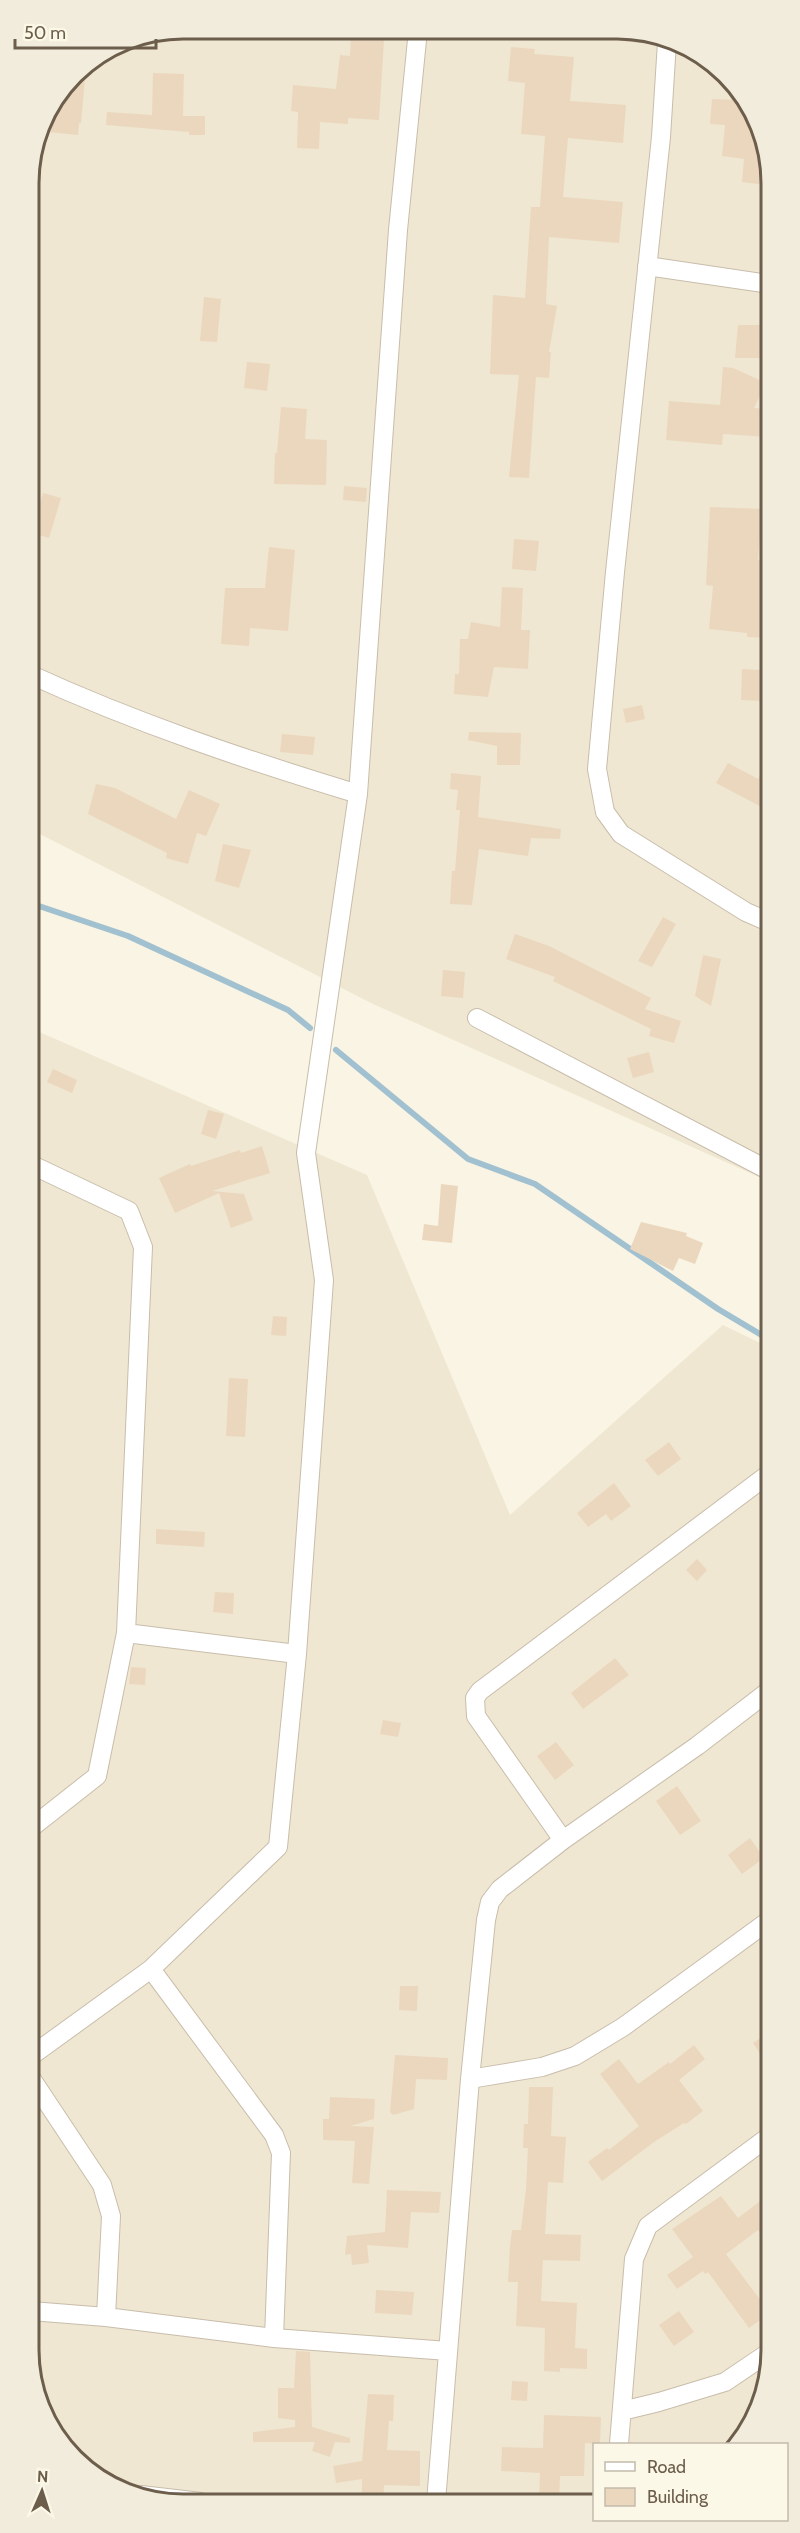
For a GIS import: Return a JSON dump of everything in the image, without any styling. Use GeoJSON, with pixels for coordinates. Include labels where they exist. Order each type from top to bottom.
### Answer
{"type":"FeatureCollection","features":[{"type":"Feature","properties":{"kind":"street"},"geometry":{"type":"LineString","coordinates":[[39,2050],[151,1969],[278,1847],[297,1654],[324,1280],[306,1153],[358,794],[398,230],[417,39]]}},
{"type":"Feature","properties":{"kind":"street"},"geometry":{"type":"LineString","coordinates":[[667,48],[661,137],[615,572],[597,769],[598,782],[605,813],[621,834],[746,912],[761,918]]}},
{"type":"Feature","properties":{"kind":"street"},"geometry":{"type":"LineString","coordinates":[[647,266],[761,283]]}},
{"type":"Feature","properties":{"kind":"street"},"geometry":{"type":"LineString","coordinates":[[39,678],[125,716],[263,765],[358,794]]}},
{"type":"Feature","properties":{"kind":"street"},"geometry":{"type":"LineString","coordinates":[[477,1018],[761,1166]]}},
{"type":"Feature","properties":{"kind":"street"},"geometry":{"type":"LineString","coordinates":[[39,1168],[129,1211],[143,1247],[126,1633],[97,1776],[39,1822]]}},
{"type":"Feature","properties":{"kind":"street"},"geometry":{"type":"LineString","coordinates":[[563,1840],[476,1716],[475,1698],[480,1691],[761,1480]]}},
{"type":"Feature","properties":{"kind":"street"},"geometry":{"type":"LineString","coordinates":[[126,1633],[297,1654]]}},
{"type":"Feature","properties":{"kind":"street"},"geometry":{"type":"LineString","coordinates":[[437,2494],[470,2079],[486,1920],[490,1902],[500,1889],[563,1840],[697,1746],[761,1697]]}},
{"type":"Feature","properties":{"kind":"street"},"geometry":{"type":"LineString","coordinates":[[470,2079],[542,2067],[575,2056],[623,2027],[761,1926]]}},
{"type":"Feature","properties":{"kind":"street"},"geometry":{"type":"LineString","coordinates":[[151,1969],[274,2135],[281,2153],[274,2338]]}},
{"type":"Feature","properties":{"kind":"street"},"geometry":{"type":"LineString","coordinates":[[39,2090],[102,2185],[109,2202],[111,2216],[106,2317]]}},
{"type":"Feature","properties":{"kind":"street"},"geometry":{"type":"LineString","coordinates":[[619,2443],[634,2259],[648,2226],[761,2142]]}},
{"type":"Feature","properties":{"kind":"street"},"geometry":{"type":"LineString","coordinates":[[39,2312],[106,2317],[274,2338],[448,2351]]}},
{"type":"Feature","properties":{"kind":"street"},"geometry":{"type":"LineString","coordinates":[[622,2411],[680,2397],[725,2382],[761,2358]]}},
{"type":"Feature","properties":{"kind":"shaded area"},"geometry":{"type":"Polygon","coordinates":[[[617,39],[635,40],[663,47],[697,63],[719,81],[731,95],[742,111],[753,137],[761,174],[761,1178],[371,1003],[39,834],[39,174],[44,146],[58,111],[81,81],[103,63],[128,50],[165,40],[617,39]]]}},
{"type":"Feature","properties":{"kind":"shaded area"},"geometry":{"type":"Polygon","coordinates":[[[39,1032],[367,1175],[510,1515],[723,1325],[761,1344],[761,2359],[756,2387],[742,2422],[727,2443],[593,2443],[593,2494],[183,2494],[155,2491],[111,2475],[81,2452],[58,2422],[44,2387],[39,2350],[39,1032]]]}},
{"type":"Feature","properties":{"kind":"building"},"geometry":{"type":"Polygon","coordinates":[[[351,39],[384,40],[379,120],[348,118],[348,124],[320,122],[319,149],[297,148],[298,112],[291,111],[293,85],[336,89],[340,55],[350,56],[351,39]]]}},
{"type":"Feature","properties":{"kind":"building"},"geometry":{"type":"Polygon","coordinates":[[[511,47],[535,49],[534,54],[574,57],[570,101],[626,105],[623,143],[568,138],[563,197],[623,202],[619,243],[549,237],[546,304],[557,306],[549,352],[551,352],[549,378],[536,377],[529,478],[509,477],[519,375],[490,374],[493,295],[525,298],[531,207],[540,207],[545,136],[521,134],[525,83],[508,81],[511,47]]]}},
{"type":"Feature","properties":{"kind":"building"},"geometry":{"type":"Polygon","coordinates":[[[153,73],[184,74],[183,116],[205,116],[205,135],[106,125],[107,112],[152,115],[153,73]]]}},
{"type":"Feature","properties":{"kind":"building"},"geometry":{"type":"Polygon","coordinates":[[[85,78],[81,123],[79,123],[78,135],[49,132],[63,103],[85,78]]]}},
{"type":"Feature","properties":{"kind":"building"},"geometry":{"type":"Polygon","coordinates":[[[712,99],[734,100],[742,111],[753,137],[758,155],[761,184],[742,182],[744,159],[722,156],[725,125],[710,124],[712,99]]]}},
{"type":"Feature","properties":{"kind":"building"},"geometry":{"type":"Polygon","coordinates":[[[204,297],[221,299],[217,342],[200,341],[204,297]]]}},
{"type":"Feature","properties":{"kind":"building"},"geometry":{"type":"Polygon","coordinates":[[[738,325],[761,325],[761,358],[735,358],[738,325]]]}},
{"type":"Feature","properties":{"kind":"building"},"geometry":{"type":"Polygon","coordinates":[[[247,362],[270,364],[267,391],[244,388],[247,362]]]}},
{"type":"Feature","properties":{"kind":"building"},"geometry":{"type":"Polygon","coordinates":[[[723,367],[733,368],[761,381],[761,393],[754,408],[761,408],[761,436],[723,434],[722,445],[666,440],[669,401],[720,405],[723,367]]]}},
{"type":"Feature","properties":{"kind":"building"},"geometry":{"type":"Polygon","coordinates":[[[281,407],[307,409],[305,439],[327,440],[326,485],[274,484],[275,453],[277,453],[281,407]]]}},
{"type":"Feature","properties":{"kind":"building"},"geometry":{"type":"Polygon","coordinates":[[[344,486],[367,488],[366,502],[343,500],[344,486]]]}},
{"type":"Feature","properties":{"kind":"building"},"geometry":{"type":"Polygon","coordinates":[[[43,493],[61,498],[49,538],[39,535],[39,508],[43,493]]]}},
{"type":"Feature","properties":{"kind":"building"},"geometry":{"type":"Polygon","coordinates":[[[710,507],[761,509],[758,560],[761,560],[761,638],[747,637],[747,633],[709,629],[713,586],[706,585],[710,507]]]}},
{"type":"Feature","properties":{"kind":"building"},"geometry":{"type":"Polygon","coordinates":[[[514,539],[539,541],[536,571],[512,569],[514,539]]]}},
{"type":"Feature","properties":{"kind":"building"},"geometry":{"type":"Polygon","coordinates":[[[269,547],[295,550],[288,631],[250,628],[249,646],[221,644],[225,588],[265,588],[269,547]]]}},
{"type":"Feature","properties":{"kind":"building"},"geometry":{"type":"Polygon","coordinates":[[[502,587],[523,588],[521,630],[530,630],[528,669],[494,667],[488,697],[454,694],[455,674],[459,674],[460,639],[468,639],[471,622],[500,627],[502,587]]]}},
{"type":"Feature","properties":{"kind":"building"},"geometry":{"type":"Polygon","coordinates":[[[742,669],[761,670],[761,701],[741,700],[742,669]]]}},
{"type":"Feature","properties":{"kind":"building"},"geometry":{"type":"Polygon","coordinates":[[[642,705],[645,719],[626,723],[623,709],[642,705]]]}},
{"type":"Feature","properties":{"kind":"building"},"geometry":{"type":"Polygon","coordinates":[[[469,732],[521,733],[520,765],[497,765],[497,746],[468,740],[469,732]]]}},
{"type":"Feature","properties":{"kind":"building"},"geometry":{"type":"Polygon","coordinates":[[[282,734],[315,737],[313,755],[280,752],[282,734]]]}},
{"type":"Feature","properties":{"kind":"building"},"geometry":{"type":"Polygon","coordinates":[[[728,763],[758,779],[761,774],[761,807],[716,783],[728,763]]]}},
{"type":"Feature","properties":{"kind":"building"},"geometry":{"type":"Polygon","coordinates":[[[451,773],[481,776],[478,817],[561,829],[560,839],[531,838],[528,856],[479,849],[472,905],[450,904],[460,810],[456,810],[458,790],[450,789],[451,773]]]}},
{"type":"Feature","properties":{"kind":"building"},"geometry":{"type":"Polygon","coordinates":[[[96,784],[115,788],[176,819],[189,790],[220,804],[206,836],[197,833],[188,864],[166,858],[167,853],[88,814],[96,784]]]}},
{"type":"Feature","properties":{"kind":"building"},"geometry":{"type":"Polygon","coordinates":[[[223,844],[251,850],[239,888],[215,881],[223,844]]]}},
{"type":"Feature","properties":{"kind":"building"},"geometry":{"type":"Polygon","coordinates":[[[663,917],[676,924],[652,967],[638,961],[663,917]]]}},
{"type":"Feature","properties":{"kind":"building"},"geometry":{"type":"Polygon","coordinates":[[[515,934],[549,946],[651,998],[645,1009],[681,1021],[674,1043],[649,1036],[651,1029],[553,981],[555,977],[506,959],[515,934]]]}},
{"type":"Feature","properties":{"kind":"building"},"geometry":{"type":"Polygon","coordinates":[[[703,955],[721,959],[711,1006],[695,996],[703,955]]]}},
{"type":"Feature","properties":{"kind":"building"},"geometry":{"type":"Polygon","coordinates":[[[443,970],[465,972],[463,998],[441,996],[443,970]]]}},
{"type":"Feature","properties":{"kind":"building"},"geometry":{"type":"Polygon","coordinates":[[[649,1052],[654,1072],[633,1078],[627,1058],[649,1052]]]}},
{"type":"Feature","properties":{"kind":"building"},"geometry":{"type":"Polygon","coordinates":[[[53,1069],[77,1080],[72,1093],[47,1082],[53,1069]]]}},
{"type":"Feature","properties":{"kind":"building"},"geometry":{"type":"Polygon","coordinates":[[[208,1110],[224,1114],[216,1139],[201,1134],[208,1110]]]}},
{"type":"Feature","properties":{"kind":"building"},"geometry":{"type":"Polygon","coordinates":[[[262,1146],[270,1173],[212,1191],[244,1194],[253,1220],[231,1228],[219,1193],[175,1213],[159,1178],[190,1164],[191,1166],[240,1150],[241,1153],[262,1146]]]}},
{"type":"Feature","properties":{"kind":"building"},"geometry":{"type":"Polygon","coordinates":[[[441,1184],[458,1186],[452,1243],[422,1240],[424,1224],[438,1226],[441,1184]]]}},
{"type":"Feature","properties":{"kind":"building"},"geometry":{"type":"Polygon","coordinates":[[[641,1222],[687,1233],[686,1236],[703,1243],[695,1264],[679,1258],[673,1271],[630,1249],[641,1222]]]}},
{"type":"Feature","properties":{"kind":"building"},"geometry":{"type":"Polygon","coordinates":[[[273,1316],[287,1317],[286,1336],[271,1335],[273,1316]]]}},
{"type":"Feature","properties":{"kind":"building"},"geometry":{"type":"Polygon","coordinates":[[[229,1378],[248,1379],[245,1437],[226,1436],[229,1378]]]}},
{"type":"Feature","properties":{"kind":"building"},"geometry":{"type":"Polygon","coordinates":[[[669,1442],[681,1459],[658,1476],[645,1460],[669,1442]]]}},
{"type":"Feature","properties":{"kind":"building"},"geometry":{"type":"Polygon","coordinates":[[[614,1483],[631,1506],[611,1521],[606,1514],[588,1527],[577,1513],[614,1483]]]}},
{"type":"Feature","properties":{"kind":"building"},"geometry":{"type":"Polygon","coordinates":[[[156,1529],[205,1532],[204,1547],[156,1544],[156,1529]]]}},
{"type":"Feature","properties":{"kind":"building"},"geometry":{"type":"Polygon","coordinates":[[[697,1559],[707,1570],[697,1581],[686,1570],[697,1559]]]}},
{"type":"Feature","properties":{"kind":"building"},"geometry":{"type":"Polygon","coordinates":[[[215,1592],[234,1593],[233,1614],[213,1612],[215,1592]]]}},
{"type":"Feature","properties":{"kind":"building"},"geometry":{"type":"Polygon","coordinates":[[[615,1658],[629,1675],[583,1709],[571,1693],[615,1658]]]}},
{"type":"Feature","properties":{"kind":"building"},"geometry":{"type":"Polygon","coordinates":[[[131,1667],[146,1668],[145,1685],[129,1684],[131,1667]]]}},
{"type":"Feature","properties":{"kind":"building"},"geometry":{"type":"Polygon","coordinates":[[[383,1720],[401,1723],[398,1737],[380,1734],[383,1720]]]}},
{"type":"Feature","properties":{"kind":"building"},"geometry":{"type":"Polygon","coordinates":[[[556,1742],[574,1765],[555,1780],[537,1756],[556,1742]]]}},
{"type":"Feature","properties":{"kind":"building"},"geometry":{"type":"Polygon","coordinates":[[[677,1786],[701,1821],[680,1835],[656,1801],[677,1786]]]}},
{"type":"Feature","properties":{"kind":"building"},"geometry":{"type":"Polygon","coordinates":[[[750,1838],[761,1854],[761,1860],[742,1874],[728,1855],[750,1838]]]}},
{"type":"Feature","properties":{"kind":"building"},"geometry":{"type":"Polygon","coordinates":[[[400,1986],[418,1986],[417,2011],[399,2010],[400,1986]]]}},
{"type":"Feature","properties":{"kind":"building"},"geometry":{"type":"Polygon","coordinates":[[[761,2038],[761,2055],[753,2043],[761,2038]]]}},
{"type":"Feature","properties":{"kind":"building"},"geometry":{"type":"Polygon","coordinates":[[[694,2045],[705,2059],[679,2080],[703,2111],[686,2124],[684,2123],[654,2142],[602,2181],[588,2162],[607,2148],[609,2150],[639,2126],[600,2074],[619,2059],[638,2084],[669,2062],[670,2064],[694,2045]]]}},
{"type":"Feature","properties":{"kind":"building"},"geometry":{"type":"Polygon","coordinates":[[[395,2055],[448,2058],[447,2080],[416,2079],[414,2109],[393,2115],[390,2112],[395,2055]]]}},
{"type":"Feature","properties":{"kind":"building"},"geometry":{"type":"Polygon","coordinates":[[[529,2087],[553,2087],[551,2136],[566,2137],[563,2183],[548,2182],[545,2234],[581,2235],[580,2261],[543,2260],[541,2301],[577,2303],[575,2348],[587,2349],[587,2369],[560,2368],[560,2372],[544,2371],[545,2328],[516,2326],[518,2282],[508,2282],[512,2230],[521,2230],[526,2189],[528,2148],[523,2148],[524,2124],[528,2124],[529,2087]]]}},
{"type":"Feature","properties":{"kind":"building"},"geometry":{"type":"Polygon","coordinates":[[[330,2097],[375,2099],[374,2119],[350,2126],[374,2127],[369,2184],[352,2183],[355,2141],[323,2140],[323,2119],[329,2119],[330,2097]]]}},
{"type":"Feature","properties":{"kind":"building"},"geometry":{"type":"Polygon","coordinates":[[[387,2190],[441,2192],[439,2213],[411,2212],[408,2248],[367,2245],[369,2263],[352,2265],[351,2254],[345,2255],[347,2236],[385,2232],[387,2190]]]}},
{"type":"Feature","properties":{"kind":"building"},"geometry":{"type":"Polygon","coordinates":[[[721,2196],[738,2218],[761,2201],[761,2234],[758,2230],[726,2254],[761,2301],[761,2319],[749,2328],[708,2272],[705,2274],[703,2271],[677,2289],[667,2275],[693,2257],[672,2229],[721,2196]]]}},
{"type":"Feature","properties":{"kind":"building"},"geometry":{"type":"Polygon","coordinates":[[[376,2290],[414,2292],[412,2315],[375,2313],[376,2290]]]}},
{"type":"Feature","properties":{"kind":"building"},"geometry":{"type":"Polygon","coordinates":[[[679,2311],[694,2332],[674,2346],[659,2325],[679,2311]]]}},
{"type":"Feature","properties":{"kind":"building"},"geometry":{"type":"Polygon","coordinates":[[[296,2351],[310,2352],[312,2427],[350,2438],[350,2443],[335,2442],[330,2457],[312,2451],[315,2442],[253,2442],[253,2432],[295,2427],[295,2420],[278,2418],[278,2388],[294,2388],[296,2351]]]}},
{"type":"Feature","properties":{"kind":"building"},"geometry":{"type":"Polygon","coordinates":[[[512,2381],[528,2382],[527,2401],[511,2400],[512,2381]]]}},
{"type":"Feature","properties":{"kind":"building"},"geometry":{"type":"Polygon","coordinates":[[[368,2394],[394,2395],[393,2421],[389,2421],[387,2450],[420,2451],[420,2486],[384,2485],[383,2494],[362,2494],[362,2479],[336,2483],[333,2466],[362,2461],[368,2394]]]}},
{"type":"Feature","properties":{"kind":"building"},"geometry":{"type":"Polygon","coordinates":[[[544,2415],[601,2417],[600,2443],[585,2443],[584,2476],[560,2476],[559,2494],[539,2494],[540,2473],[501,2471],[502,2447],[543,2448],[544,2415]]]}},
{"type":"Feature","properties":{"kind":"waterway"},"geometry":{"type":"LineString","coordinates":[[39,906],[128,936],[288,1010],[310,1028]]}},
{"type":"Feature","properties":{"kind":"waterway"},"geometry":{"type":"LineString","coordinates":[[336,1050],[468,1159],[535,1184],[718,1309],[761,1335]]}}]}
